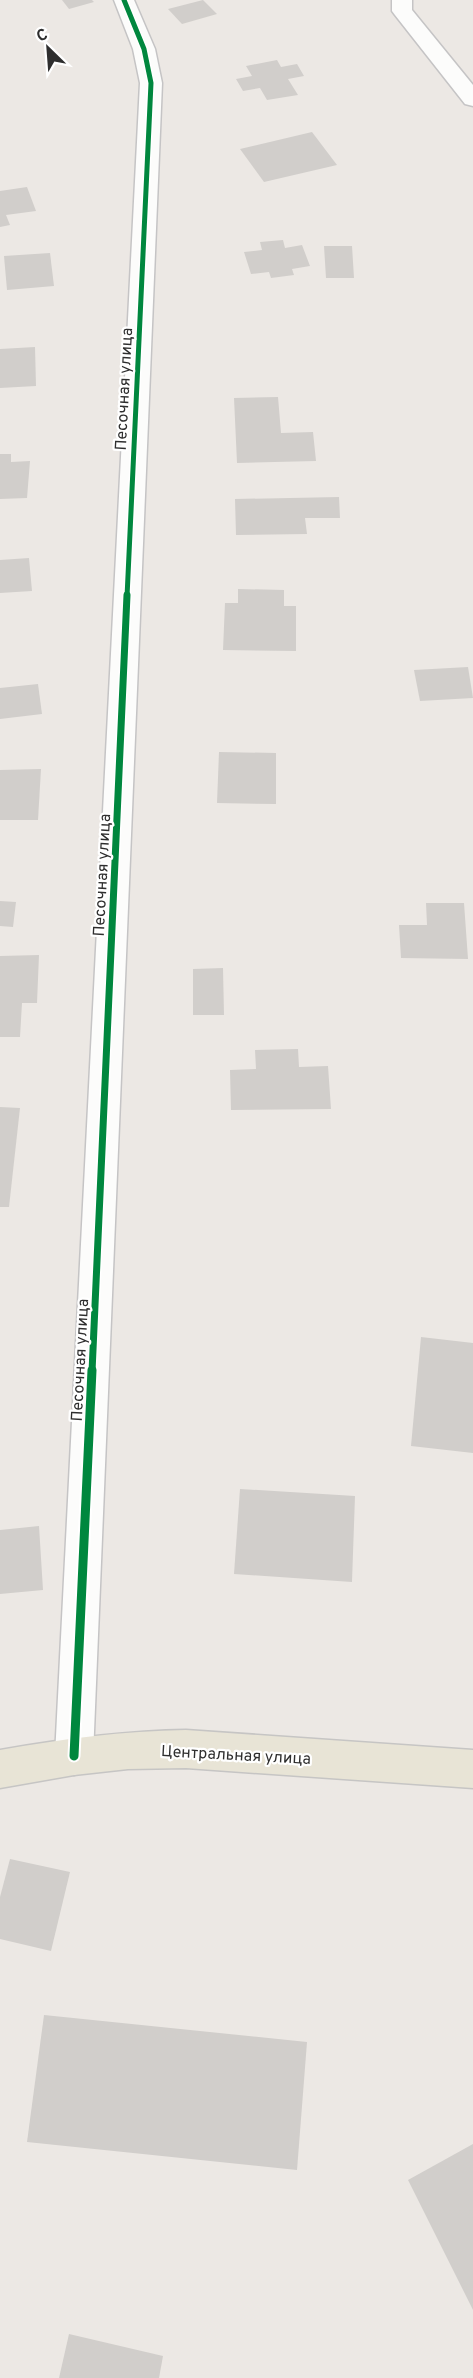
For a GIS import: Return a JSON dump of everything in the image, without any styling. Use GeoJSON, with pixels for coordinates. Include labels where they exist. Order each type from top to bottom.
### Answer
{"type":"FeatureCollection","features":[{"type":"Feature","properties":{"kind":"main road","name":"Центральная улица"},"geometry":{"type":"LineString","coordinates":[[0,1769],[74,1756],[128,1750],[186,1749],[473,1769]]}},
{"type":"Feature","properties":{"kind":"street","name":"Песочная улица"},"geometry":{"type":"LineString","coordinates":[[74,1756],[151,82],[144,49],[124,0]]}},
{"type":"Feature","properties":{"kind":"street"},"geometry":{"type":"LineString","coordinates":[[402,0],[402,11],[473,99]]}},
{"type":"Feature","properties":{"kind":"building"},"geometry":{"type":"Polygon","coordinates":[[[62,0],[92,0],[94,2],[69,9],[62,0]]]}},
{"type":"Feature","properties":{"kind":"building"},"geometry":{"type":"Polygon","coordinates":[[[203,0],[217,14],[182,24],[168,9],[203,0]]]}},
{"type":"Feature","properties":{"kind":"building"},"geometry":{"type":"Polygon","coordinates":[[[277,60],[281,67],[297,64],[304,76],[288,79],[298,95],[267,100],[260,88],[243,91],[236,79],[252,76],[246,66],[277,60]]]}},
{"type":"Feature","properties":{"kind":"building"},"geometry":{"type":"Polygon","coordinates":[[[312,132],[337,165],[264,182],[240,149],[312,132]]]}},
{"type":"Feature","properties":{"kind":"building"},"geometry":{"type":"Polygon","coordinates":[[[27,187],[36,211],[6,215],[10,225],[0,227],[0,191],[27,187]]]}},
{"type":"Feature","properties":{"kind":"building"},"geometry":{"type":"Polygon","coordinates":[[[283,240],[285,248],[302,245],[310,266],[292,269],[294,275],[271,278],[269,272],[251,274],[244,252],[262,250],[260,242],[283,240]]]}},
{"type":"Feature","properties":{"kind":"building"},"geometry":{"type":"Polygon","coordinates":[[[324,246],[352,246],[354,278],[326,278],[324,246]]]}},
{"type":"Feature","properties":{"kind":"building"},"geometry":{"type":"Polygon","coordinates":[[[50,253],[54,286],[7,290],[4,256],[50,253]]]}},
{"type":"Feature","properties":{"kind":"building"},"geometry":{"type":"Polygon","coordinates":[[[35,347],[36,386],[0,388],[0,349],[35,347]]]}},
{"type":"Feature","properties":{"kind":"building"},"geometry":{"type":"Polygon","coordinates":[[[278,397],[281,433],[313,432],[316,461],[237,463],[234,398],[278,397]]]}},
{"type":"Feature","properties":{"kind":"building"},"geometry":{"type":"Polygon","coordinates":[[[0,454],[11,454],[11,462],[30,461],[27,498],[0,499],[0,454]]]}},
{"type":"Feature","properties":{"kind":"building"},"geometry":{"type":"Polygon","coordinates":[[[339,497],[340,518],[305,518],[307,534],[236,535],[235,499],[339,497]]]}},
{"type":"Feature","properties":{"kind":"building"},"geometry":{"type":"Polygon","coordinates":[[[29,558],[32,591],[0,593],[0,560],[29,558]]]}},
{"type":"Feature","properties":{"kind":"building"},"geometry":{"type":"Polygon","coordinates":[[[238,589],[284,590],[284,606],[296,606],[296,651],[223,650],[225,603],[238,603],[238,589]]]}},
{"type":"Feature","properties":{"kind":"building"},"geometry":{"type":"Polygon","coordinates":[[[468,667],[473,698],[420,701],[414,670],[468,667]]]}},
{"type":"Feature","properties":{"kind":"building"},"geometry":{"type":"Polygon","coordinates":[[[38,684],[42,714],[0,719],[0,688],[38,684]]]}},
{"type":"Feature","properties":{"kind":"building"},"geometry":{"type":"Polygon","coordinates":[[[219,752],[276,753],[276,804],[217,803],[219,752]]]}},
{"type":"Feature","properties":{"kind":"building"},"geometry":{"type":"Polygon","coordinates":[[[41,769],[38,820],[0,820],[0,770],[41,769]]]}},
{"type":"Feature","properties":{"kind":"building"},"geometry":{"type":"Polygon","coordinates":[[[0,901],[16,902],[13,927],[0,926],[0,901]]]}},
{"type":"Feature","properties":{"kind":"building"},"geometry":{"type":"Polygon","coordinates":[[[426,903],[464,903],[468,959],[401,958],[399,925],[427,925],[426,903]]]}},
{"type":"Feature","properties":{"kind":"building"},"geometry":{"type":"Polygon","coordinates":[[[39,955],[37,1003],[22,1003],[20,1037],[0,1037],[0,956],[39,955]]]}},
{"type":"Feature","properties":{"kind":"building"},"geometry":{"type":"Polygon","coordinates":[[[223,968],[224,1015],[193,1015],[193,969],[223,968]]]}},
{"type":"Feature","properties":{"kind":"building"},"geometry":{"type":"Polygon","coordinates":[[[298,1049],[299,1067],[328,1066],[331,1109],[231,1110],[230,1070],[256,1069],[255,1050],[298,1049]]]}},
{"type":"Feature","properties":{"kind":"building"},"geometry":{"type":"Polygon","coordinates":[[[0,1107],[20,1108],[9,1207],[0,1207],[0,1107]]]}},
{"type":"Feature","properties":{"kind":"building"},"geometry":{"type":"Polygon","coordinates":[[[421,1337],[473,1343],[473,1453],[411,1446],[421,1337]]]}},
{"type":"Feature","properties":{"kind":"building"},"geometry":{"type":"Polygon","coordinates":[[[240,1489],[355,1496],[352,1582],[234,1574],[240,1489]]]}},
{"type":"Feature","properties":{"kind":"building"},"geometry":{"type":"Polygon","coordinates":[[[39,1526],[43,1590],[0,1594],[0,1530],[39,1526]]]}},
{"type":"Feature","properties":{"kind":"building"},"geometry":{"type":"Polygon","coordinates":[[[10,1859],[70,1872],[51,1951],[0,1939],[0,1897],[10,1859]]]}},
{"type":"Feature","properties":{"kind":"building"},"geometry":{"type":"Polygon","coordinates":[[[44,2015],[307,2042],[297,2170],[27,2142],[44,2015]]]}},
{"type":"Feature","properties":{"kind":"building"},"geometry":{"type":"Polygon","coordinates":[[[473,2144],[473,2310],[408,2180],[473,2144]]]}},
{"type":"Feature","properties":{"kind":"building"},"geometry":{"type":"Polygon","coordinates":[[[69,2334],[163,2356],[159,2378],[59,2378],[69,2334]]]}},
{"type":"Feature","properties":{"kind":"cycle path"},"geometry":{"type":"LineString","coordinates":[[74,1756],[151,83],[144,49],[124,0]]}}]}
